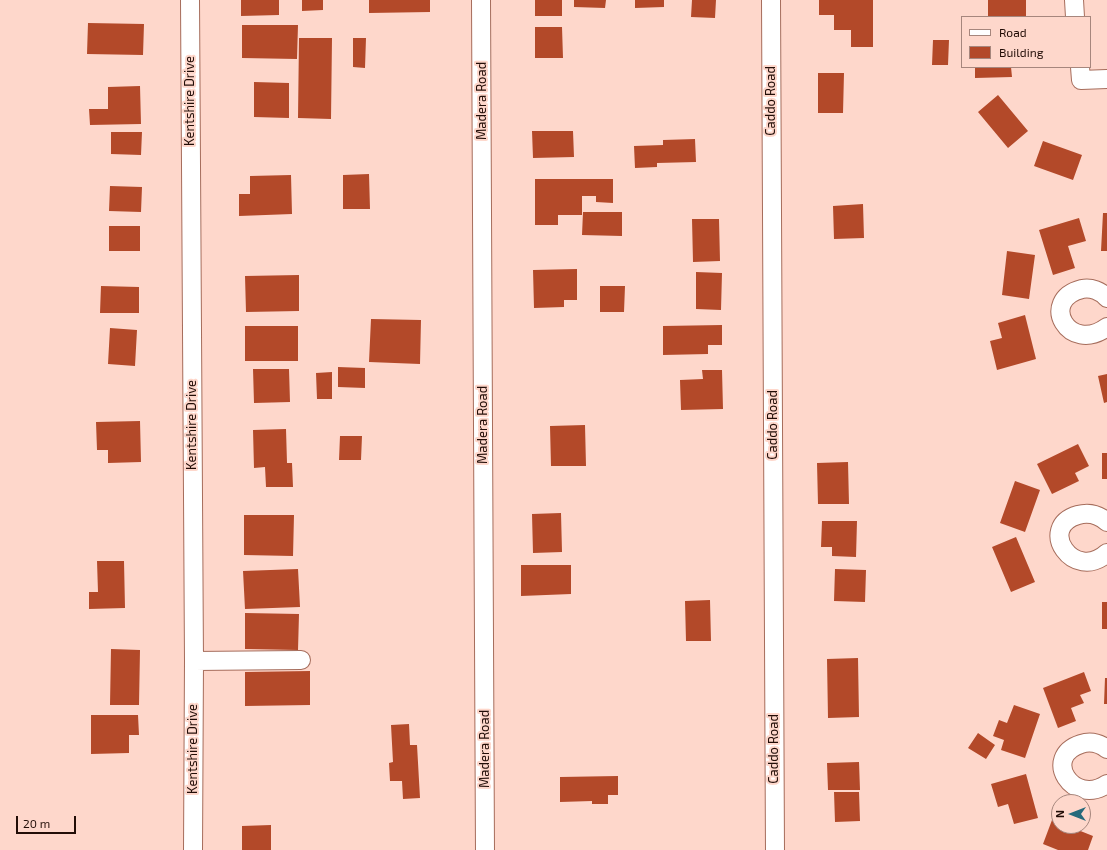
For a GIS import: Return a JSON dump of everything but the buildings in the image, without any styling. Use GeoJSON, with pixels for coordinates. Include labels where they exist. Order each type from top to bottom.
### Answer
{"type":"FeatureCollection","features":[{"type":"Feature","properties":{"kind":"street","name":"Kentshire Drive"},"geometry":{"type":"LineString","coordinates":[[190,0],[194,661],[193,850]]}},
{"type":"Feature","properties":{"kind":"street","name":"Madera Road"},"geometry":{"type":"LineString","coordinates":[[481,0],[485,850]]}},
{"type":"Feature","properties":{"kind":"street","name":"Caddo Road"},"geometry":{"type":"LineString","coordinates":[[771,0],[775,850]]}},
{"type":"Feature","properties":{"kind":"street"},"geometry":{"type":"LineString","coordinates":[[1074,0],[1075,16]]}},
{"type":"Feature","properties":{"kind":"street"},"geometry":{"type":"LineString","coordinates":[[1080,68],[1081,80],[1107,79]]}},
{"type":"Feature","properties":{"kind":"street"},"geometry":{"type":"LineString","coordinates":[[1107,298],[1104,294],[1095,290],[1085,289],[1074,291],[1066,297],[1061,305],[1060,315],[1063,324],[1070,331],[1080,335],[1090,335],[1100,332],[1107,327]]}},
{"type":"Feature","properties":{"kind":"street"},"geometry":{"type":"LineString","coordinates":[[1107,522],[1093,514],[1083,514],[1073,517],[1064,523],[1060,532],[1060,541],[1063,550],[1071,557],[1081,561],[1092,561],[1107,553]]}},
{"type":"Feature","properties":{"kind":"street"},"geometry":{"type":"LineString","coordinates":[[194,661],[301,660]]}},
{"type":"Feature","properties":{"kind":"street"},"geometry":{"type":"LineString","coordinates":[[1107,749],[1096,743],[1085,743],[1074,746],[1066,754],[1062,763],[1063,773],[1069,782],[1078,788],[1090,790],[1107,784]]}}]}
